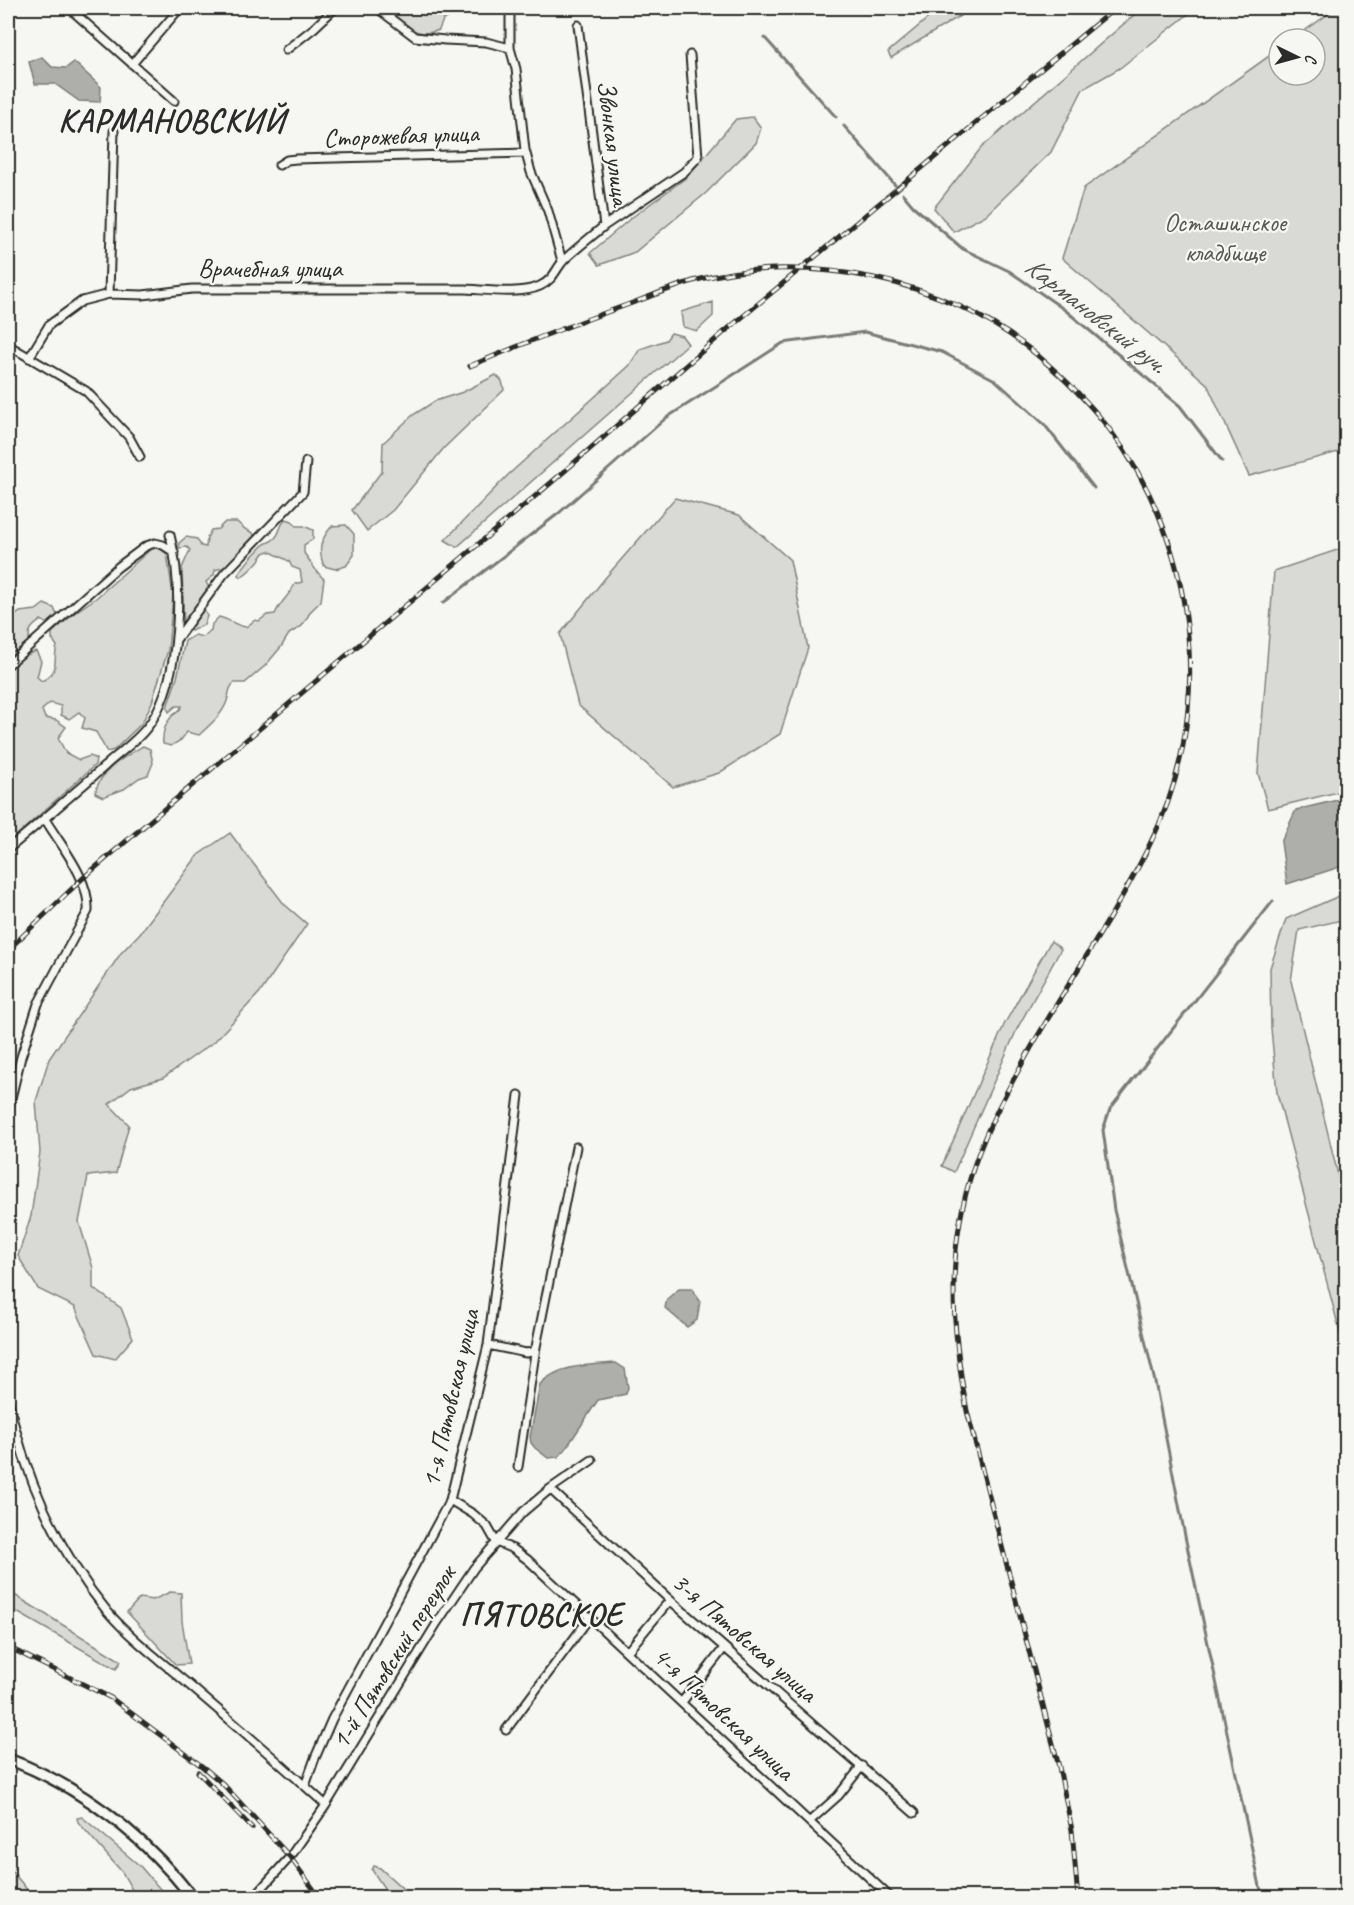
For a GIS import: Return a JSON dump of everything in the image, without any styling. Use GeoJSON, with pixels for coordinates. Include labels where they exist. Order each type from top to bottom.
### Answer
{"type":"FeatureCollection","features":[{"type":"Feature","properties":{"kind":"street"},"geometry":{"type":"LineString","coordinates":[[69,8],[174,101]]}},
{"type":"Feature","properties":{"kind":"street"},"geometry":{"type":"LineString","coordinates":[[132,64],[180,8]]}},
{"type":"Feature","properties":{"kind":"street"},"geometry":{"type":"LineString","coordinates":[[286,50],[335,8]]}},
{"type":"Feature","properties":{"kind":"street"},"geometry":{"type":"LineString","coordinates":[[510,8],[510,48],[516,69],[525,153],[548,211],[562,261],[604,226]]}},
{"type":"Feature","properties":{"kind":"street"},"geometry":{"type":"LineString","coordinates":[[381,10],[415,37],[486,42],[510,48]]}},
{"type":"Feature","properties":{"kind":"street","name":"Звонкая улица"},"geometry":{"type":"LineString","coordinates":[[578,25],[604,226],[684,172],[698,157],[690,55]]}},
{"type":"Feature","properties":{"kind":"street"},"geometry":{"type":"LineString","coordinates":[[109,294],[114,130]]}},
{"type":"Feature","properties":{"kind":"street","name":"Сторожевая улица"},"geometry":{"type":"LineString","coordinates":[[279,165],[287,160],[296,159],[525,153]]}},
{"type":"Feature","properties":{"kind":"street","name":"Врачебная улица"},"geometry":{"type":"LineString","coordinates":[[29,358],[49,325],[82,301],[109,294],[143,295],[192,289],[505,291],[538,287],[553,276],[562,261]]}},
{"type":"Feature","properties":{"kind":"street"},"geometry":{"type":"LineString","coordinates":[[8,345],[86,391],[129,437],[140,457]]}},
{"type":"Feature","properties":{"kind":"street"},"geometry":{"type":"LineString","coordinates":[[176,640],[224,573],[303,492],[306,462]]}},
{"type":"Feature","properties":{"kind":"street"},"geometry":{"type":"LineString","coordinates":[[8,849],[140,735],[158,709],[169,677],[176,640],[178,589],[170,535]]}},
{"type":"Feature","properties":{"kind":"street"},"geometry":{"type":"LineString","coordinates":[[8,665],[118,567],[146,546],[155,543],[174,552]]}},
{"type":"Feature","properties":{"kind":"street"},"geometry":{"type":"LineString","coordinates":[[8,1112],[21,1057],[38,1004],[88,911],[89,901],[82,879],[45,819]]}},
{"type":"Feature","properties":{"kind":"street","name":"1-я Пятовская улица"},"geometry":{"type":"LineString","coordinates":[[305,1786],[332,1719],[450,1500],[488,1345],[519,1095]]}},
{"type":"Feature","properties":{"kind":"street"},"geometry":{"type":"LineString","coordinates":[[518,1467],[536,1347],[576,1147]]}},
{"type":"Feature","properties":{"kind":"street"},"geometry":{"type":"LineString","coordinates":[[488,1345],[526,1353],[532,1352],[536,1347]]}},
{"type":"Feature","properties":{"kind":"street"},"geometry":{"type":"LineString","coordinates":[[8,1398],[26,1466],[43,1509],[83,1580],[110,1613],[157,1658],[326,1805]]}},
{"type":"Feature","properties":{"kind":"street","name":"1-й Пятовский переулок"},"geometry":{"type":"LineString","coordinates":[[253,1898],[290,1857],[326,1805],[437,1623],[474,1568],[523,1512],[550,1489],[592,1460]]}},
{"type":"Feature","properties":{"kind":"street","name":"3-я Пятовская улица"},"geometry":{"type":"LineString","coordinates":[[550,1489],[670,1600],[914,1813]]}},
{"type":"Feature","properties":{"kind":"street"},"geometry":{"type":"LineString","coordinates":[[450,1500],[487,1526],[496,1542]]}},
{"type":"Feature","properties":{"kind":"street","name":"4-я Пятовская улица"},"geometry":{"type":"LineString","coordinates":[[496,1542],[513,1549],[528,1560],[891,1898]]}},
{"type":"Feature","properties":{"kind":"street"},"geometry":{"type":"LineString","coordinates":[[627,1652],[670,1600]]}},
{"type":"Feature","properties":{"kind":"street"},"geometry":{"type":"LineString","coordinates":[[506,1730],[590,1617]]}},
{"type":"Feature","properties":{"kind":"street"},"geometry":{"type":"LineString","coordinates":[[682,1702],[724,1648]]}},
{"type":"Feature","properties":{"kind":"street"},"geometry":{"type":"LineString","coordinates":[[8,1759],[63,1784],[94,1803],[151,1850],[193,1898]]}},
{"type":"Feature","properties":{"kind":"street"},"geometry":{"type":"LineString","coordinates":[[810,1821],[838,1796],[862,1766]]}},
{"type":"Feature","properties":{"kind":"green space"},"geometry":{"type":"Polygon","coordinates":[[[384,8],[458,8],[450,17],[443,20],[439,30],[423,33],[409,28],[384,8]]]}},
{"type":"Feature","properties":{"kind":"green space"},"geometry":{"type":"Polygon","coordinates":[[[940,8],[973,8],[891,58],[888,52],[940,8]]]}},
{"type":"Feature","properties":{"kind":"green space"},"geometry":{"type":"Polygon","coordinates":[[[1142,8],[1196,8],[1120,68],[1083,89],[1051,152],[986,215],[954,232],[934,208],[981,148],[1142,8]]]}},
{"type":"Feature","properties":{"kind":"green space","name":"Осташинское кладбище"},"geometry":{"type":"Polygon","coordinates":[[[1337,8],[1346,8],[1346,450],[1249,476],[1207,384],[1062,258],[1084,188],[1267,58],[1267,87],[1327,87],[1327,27],[1310,27],[1337,8]]]}},
{"type":"Feature","properties":{"kind":"green space"},"geometry":{"type":"Polygon","coordinates":[[[753,117],[761,128],[756,143],[706,193],[635,252],[599,265],[590,253],[631,218],[687,177],[736,119],[753,117]]]}},
{"type":"Feature","properties":{"kind":"green space"},"geometry":{"type":"Polygon","coordinates":[[[713,302],[713,316],[697,331],[683,327],[681,312],[713,302]]]}},
{"type":"Feature","properties":{"kind":"green space"},"geometry":{"type":"Polygon","coordinates":[[[671,333],[682,336],[688,344],[457,547],[445,540],[508,475],[629,366],[640,349],[666,340],[671,333]]]}},
{"type":"Feature","properties":{"kind":"green space"},"geometry":{"type":"Polygon","coordinates":[[[496,375],[502,381],[504,390],[444,448],[393,510],[367,531],[352,510],[382,471],[383,443],[413,415],[435,401],[463,392],[496,375]]]}},
{"type":"Feature","properties":{"kind":"green space"},"geometry":{"type":"Polygon","coordinates":[[[675,498],[739,515],[790,560],[808,648],[780,734],[719,773],[673,787],[578,705],[560,634],[675,498]]]}},
{"type":"Feature","properties":{"kind":"green space"},"geometry":{"type":"Polygon","coordinates":[[[286,519],[292,521],[296,526],[304,526],[313,530],[313,539],[304,545],[304,553],[324,579],[321,601],[311,611],[302,626],[289,634],[265,666],[245,683],[234,683],[222,711],[199,735],[187,732],[181,740],[171,746],[163,744],[168,722],[182,706],[176,706],[169,712],[167,707],[177,678],[185,641],[195,635],[203,637],[211,630],[212,624],[219,617],[246,627],[255,620],[259,621],[267,615],[275,614],[295,584],[302,582],[300,570],[292,567],[289,561],[269,551],[264,553],[245,574],[241,577],[238,575],[262,546],[276,537],[286,519]]]}},
{"type":"Feature","properties":{"kind":"green space"},"geometry":{"type":"Polygon","coordinates":[[[225,522],[237,522],[253,533],[256,538],[249,549],[238,552],[231,565],[215,570],[214,575],[206,582],[211,592],[203,607],[207,616],[204,625],[191,631],[184,629],[182,568],[190,550],[187,547],[179,548],[179,543],[186,537],[197,539],[201,546],[206,547],[211,530],[218,529],[225,522]]]}},
{"type":"Feature","properties":{"kind":"green space"},"geometry":{"type":"Polygon","coordinates":[[[346,525],[354,534],[354,555],[346,566],[335,569],[324,566],[321,544],[325,535],[332,526],[346,525]]]}},
{"type":"Feature","properties":{"kind":"green space"},"geometry":{"type":"Polygon","coordinates":[[[1346,547],[1346,790],[1268,809],[1258,773],[1274,571],[1346,547]]]}},
{"type":"Feature","properties":{"kind":"green space"},"geometry":{"type":"Polygon","coordinates":[[[152,548],[160,548],[167,554],[173,595],[168,650],[152,702],[142,723],[114,750],[107,752],[96,732],[82,728],[85,718],[79,712],[69,719],[61,715],[61,706],[50,703],[42,710],[45,718],[56,720],[66,727],[58,738],[66,753],[79,760],[90,756],[96,759],[95,765],[8,843],[8,820],[15,804],[15,789],[8,783],[8,670],[24,656],[36,651],[41,661],[37,677],[42,681],[48,677],[54,670],[57,646],[52,639],[52,633],[96,598],[152,548]]]}},
{"type":"Feature","properties":{"kind":"green space"},"geometry":{"type":"Polygon","coordinates":[[[44,604],[54,608],[60,615],[53,623],[41,620],[34,625],[25,646],[8,653],[8,621],[20,612],[36,610],[44,604]]]}},
{"type":"Feature","properties":{"kind":"green space"},"geometry":{"type":"Polygon","coordinates":[[[143,746],[150,749],[153,763],[148,775],[139,778],[124,789],[103,797],[95,793],[107,771],[143,746]]]}},
{"type":"Feature","properties":{"kind":"green space"},"geometry":{"type":"Polygon","coordinates":[[[230,833],[284,904],[307,924],[262,990],[215,1041],[163,1078],[131,1087],[109,1104],[129,1125],[116,1173],[88,1176],[79,1222],[93,1268],[93,1288],[121,1308],[133,1338],[115,1359],[96,1354],[75,1307],[38,1289],[18,1256],[31,1216],[40,1152],[36,1101],[49,1059],[121,953],[141,932],[198,855],[230,833]]]}},
{"type":"Feature","properties":{"kind":"green space"},"geometry":{"type":"Polygon","coordinates":[[[1346,893],[1346,919],[1299,930],[1291,981],[1346,1208],[1346,1355],[1277,1093],[1271,1028],[1270,968],[1286,919],[1346,893]]]}},
{"type":"Feature","properties":{"kind":"green space"},"geometry":{"type":"Polygon","coordinates":[[[1051,941],[1061,949],[1017,1029],[954,1172],[942,1166],[1005,1023],[1051,941]]]}},
{"type":"Feature","properties":{"kind":"green space"},"geometry":{"type":"Polygon","coordinates":[[[8,1591],[121,1661],[116,1669],[8,1607],[8,1591]]]}},
{"type":"Feature","properties":{"kind":"green space"},"geometry":{"type":"Polygon","coordinates":[[[170,1592],[181,1593],[182,1621],[189,1664],[176,1665],[127,1612],[140,1598],[153,1600],[170,1592]]]}},
{"type":"Feature","properties":{"kind":"green space"},"geometry":{"type":"Polygon","coordinates":[[[82,1817],[140,1866],[167,1897],[135,1895],[122,1872],[78,1822],[77,1818],[82,1817]]]}},
{"type":"Feature","properties":{"kind":"green space"},"geometry":{"type":"Polygon","coordinates":[[[8,1866],[33,1897],[8,1897],[8,1866]]]}},
{"type":"Feature","properties":{"kind":"green space"},"geometry":{"type":"Polygon","coordinates":[[[374,1866],[380,1868],[412,1897],[390,1897],[372,1870],[374,1866]]]}},
{"type":"Feature","properties":{"kind":"shaded area"},"geometry":{"type":"Polygon","coordinates":[[[42,57],[52,67],[66,68],[74,62],[101,87],[100,102],[79,101],[55,84],[35,84],[29,62],[42,57]]]}},
{"type":"Feature","properties":{"kind":"shaded area"},"geometry":{"type":"Polygon","coordinates":[[[1346,798],[1346,865],[1287,884],[1281,842],[1296,810],[1346,798]]]}},
{"type":"Feature","properties":{"kind":"shaded area"},"geometry":{"type":"Polygon","coordinates":[[[679,1289],[692,1289],[700,1301],[697,1320],[687,1327],[665,1308],[667,1299],[679,1289]]]}},
{"type":"Feature","properties":{"kind":"shaded area"},"geometry":{"type":"Polygon","coordinates":[[[616,1363],[625,1369],[628,1388],[626,1394],[598,1400],[558,1457],[548,1458],[535,1448],[530,1437],[540,1384],[548,1377],[566,1369],[616,1363]]]}},
{"type":"Feature","properties":{"kind":"waterway","name":"Кармановский руч."},"geometry":{"type":"LineString","coordinates":[[765,38],[836,117]]}},
{"type":"Feature","properties":{"kind":"waterway","name":"Кармановский руч."},"geometry":{"type":"LineString","coordinates":[[844,126],[895,185]]}},
{"type":"Feature","properties":{"kind":"waterway","name":"Кармановский руч."},"geometry":{"type":"LineString","coordinates":[[903,194],[913,206],[963,249],[1009,271],[1065,310],[1180,406],[1222,461]]}},
{"type":"Feature","properties":{"kind":"waterway"},"geometry":{"type":"LineString","coordinates":[[443,603],[559,513],[666,418],[783,343],[865,332],[942,352],[995,380],[1044,424],[1094,488]]}},
{"type":"Feature","properties":{"kind":"waterway"},"geometry":{"type":"LineString","coordinates":[[1261,1891],[1186,1541],[1155,1382],[1114,1210],[1103,1130],[1110,1109],[1273,901]]}},
{"type":"Feature","properties":{"kind":"railway"},"geometry":{"type":"LineString","coordinates":[[8,950],[82,879],[552,482],[723,333],[1115,8]]}},
{"type":"Feature","properties":{"kind":"railway"},"geometry":{"type":"LineString","coordinates":[[470,366],[572,325],[693,281],[737,272],[782,269],[828,271],[873,278],[918,290],[960,307],[1000,328],[1036,354],[1075,390],[1110,430],[1140,476],[1163,526],[1179,579],[1188,634],[1189,689],[1183,744],[1170,797],[1135,873],[1036,1039],[994,1117],[980,1149],[965,1197],[955,1258],[957,1348],[967,1411],[1059,1767],[1072,1830],[1078,1898]]}},
{"type":"Feature","properties":{"kind":"railway"},"geometry":{"type":"LineString","coordinates":[[8,1647],[111,1698],[203,1767],[223,1784],[290,1857],[320,1898]]}},
{"type":"Feature","properties":{"kind":"railway"},"geometry":{"type":"LineString","coordinates":[[198,1772],[252,1828]]}},
{"type":"Feature","properties":{"kind":"district","name":"КАРМАНОВСКИЙ"},"geometry":{"type":"Point","coordinates":[172,120]}},
{"type":"Feature","properties":{"kind":"district","name":"ПЯТОВСКОЕ"},"geometry":{"type":"Point","coordinates":[542,1614]}}]}
